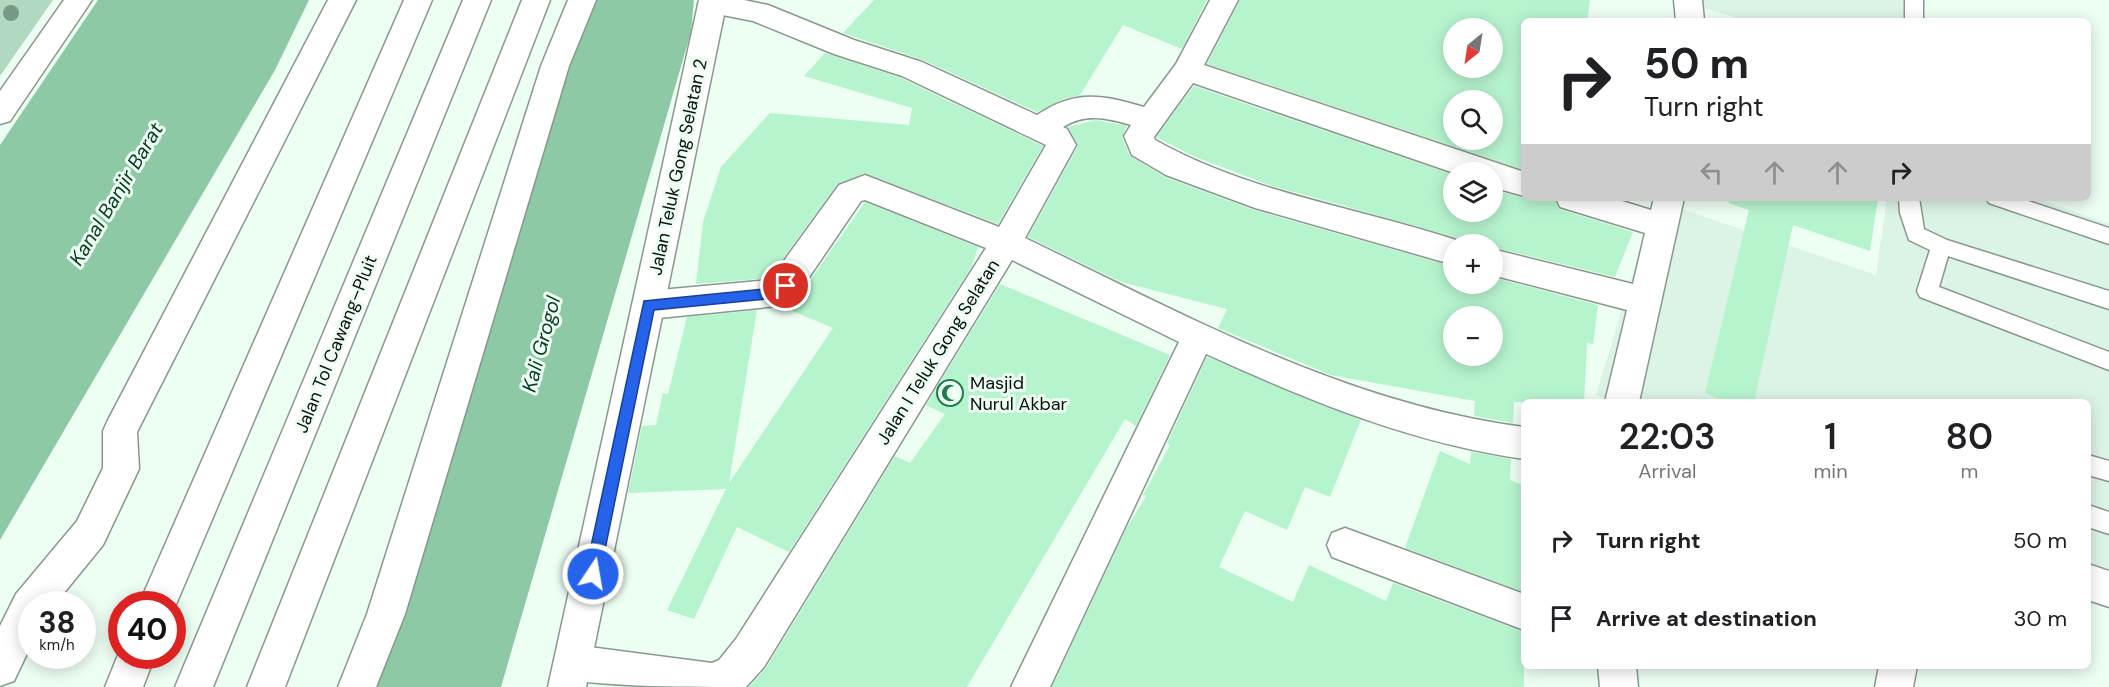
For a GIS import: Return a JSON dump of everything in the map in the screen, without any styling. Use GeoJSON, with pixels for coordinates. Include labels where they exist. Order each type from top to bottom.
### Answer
{"type":"FeatureCollection","features":[{"type":"Feature","properties":{"kind":"main road"},"geometry":{"type":"LineString","coordinates":[[0,113],[78,0]]}},
{"type":"Feature","properties":{"kind":"main road"},"geometry":{"type":"LineString","coordinates":[[0,667],[29,607],[90,533],[121,468],[120,431],[342,0]]}},
{"type":"Feature","properties":{"kind":"main road"},"geometry":{"type":"LineString","coordinates":[[164,591],[418,0]]}},
{"type":"Feature","properties":{"kind":"main road","name":"Jalan Tol Cawang–Pluit"},"geometry":{"type":"LineString","coordinates":[[194,687],[477,0]]}},
{"type":"Feature","properties":{"kind":"main road"},"geometry":{"type":"LineString","coordinates":[[266,687],[536,0]]}},
{"type":"Feature","properties":{"kind":"main road"},"geometry":{"type":"LineString","coordinates":[[357,687],[386,614],[555,66],[582,0]]}},
{"type":"Feature","properties":{"kind":"main road"},"geometry":{"type":"LineString","coordinates":[[1224,0],[1187,70],[1139,136],[1139,144],[1145,150],[1177,167],[1255,196],[1443,249]]}},
{"type":"Feature","properties":{"kind":"main road"},"geometry":{"type":"LineString","coordinates":[[1688,0],[1690,18]]}},
{"type":"Feature","properties":{"kind":"main road"},"geometry":{"type":"LineString","coordinates":[[649,305],[778,293],[786,286],[849,193],[865,187],[1006,243],[1061,145],[1057,137],[912,69],[844,47],[758,12],[713,2]]}},
{"type":"Feature","properties":{"kind":"main road","name":"Jalan Teluk Gong Selatan 2"},"geometry":{"type":"LineString","coordinates":[[571,676],[713,2]]}},
{"type":"Feature","properties":{"kind":"main road"},"geometry":{"type":"LineString","coordinates":[[1187,70],[1456,162]]}},
{"type":"Feature","properties":{"kind":"main road"},"geometry":{"type":"LineString","coordinates":[[1039,128],[1072,107],[1096,104],[1152,120]]}},
{"type":"Feature","properties":{"kind":"main road"},"geometry":{"type":"LineString","coordinates":[[1503,178],[1521,183]]}},
{"type":"Feature","properties":{"kind":"main road"},"geometry":{"type":"LineString","coordinates":[[1591,201],[1666,212],[1623,399]]}},
{"type":"Feature","properties":{"kind":"main road","name":"Jalan I Teluk Gong Selatan"},"geometry":{"type":"LineString","coordinates":[[571,676],[712,682],[732,674],[750,652],[1006,243],[1199,335],[1390,417],[1480,439],[1521,443]]}},
{"type":"Feature","properties":{"kind":"main road"},"geometry":{"type":"LineString","coordinates":[[1503,265],[1646,301]]}},
{"type":"Feature","properties":{"kind":"main road"},"geometry":{"type":"LineString","coordinates":[[1030,687],[1199,335]]}},
{"type":"Feature","properties":{"kind":"main road"},"geometry":{"type":"LineString","coordinates":[[1345,545],[1521,611]]}},
{"type":"Feature","properties":{"kind":"main road"},"geometry":{"type":"LineString","coordinates":[[2091,583],[2109,590]]}},
{"type":"Feature","properties":{"kind":"main road"},"geometry":{"type":"LineString","coordinates":[[124,687],[131,669]]}},
{"type":"Feature","properties":{"kind":"main road"},"geometry":{"type":"LineString","coordinates":[[1617,669],[1619,687]]}},
{"type":"Feature","properties":{"kind":"main road"},"geometry":{"type":"LineString","coordinates":[[1894,687],[1897,669]]}},
{"type":"Feature","properties":{"kind":"lane"},"geometry":{"type":"LineString","coordinates":[[1914,0],[1914,18]]}},
{"type":"Feature","properties":{"kind":"lane"},"geometry":{"type":"LineString","coordinates":[[1909,201],[1916,234],[1941,246],[2109,300]]}},
{"type":"Feature","properties":{"kind":"lane"},"geometry":{"type":"LineString","coordinates":[[2005,201],[2109,236]]}},
{"type":"Feature","properties":{"kind":"lane"},"geometry":{"type":"LineString","coordinates":[[1941,246],[1927,291],[2109,361]]}},
{"type":"Feature","properties":{"kind":"lane"},"geometry":{"type":"LineString","coordinates":[[2091,466],[2109,471]]}},
{"type":"Feature","properties":{"kind":"lane"},"geometry":{"type":"LineString","coordinates":[[2091,517],[2109,523]]}},
{"type":"Feature","properties":{"kind":"shaded area"},"geometry":{"type":"Polygon","coordinates":[[[0,0],[53,0],[0,76],[0,0]]]}},
{"type":"Feature","properties":{"kind":"shaded area"},"geometry":{"type":"Polygon","coordinates":[[[1678,0],[1912,0],[1913,18],[1737,18],[1678,0]]]}},
{"type":"Feature","properties":{"kind":"shaded area"},"geometry":{"type":"Polygon","coordinates":[[[1655,201],[1876,275],[1887,201],[2044,201],[2109,224],[2109,577],[2091,571],[2091,399],[1607,399],[1596,395],[1655,201]]]}},
{"type":"Feature","properties":{"kind":"water","name":"Kanal Banjir Barat"},"geometry":{"type":"Polygon","coordinates":[[[98,0],[309,0],[275,70],[0,540],[0,145],[98,0]]]}},
{"type":"Feature","properties":{"kind":"water","name":"Kali Grogol"},"geometry":{"type":"Polygon","coordinates":[[[592,0],[694,0],[691,32],[501,687],[349,687],[592,0]]]}},
{"type":"Feature","properties":{"kind":"building"},"geometry":{"type":"Polygon","coordinates":[[[874,0],[1207,0],[1182,49],[1123,25],[1080,95],[1064,99],[1037,112],[923,60],[843,33],[874,0]]]}},
{"type":"Feature","properties":{"kind":"building"},"geometry":{"type":"Polygon","coordinates":[[[1240,0],[1590,0],[1587,18],[1521,18],[1521,169],[1464,150],[1503,150],[1503,90],[1443,90],[1443,143],[1207,64],[1240,0]]]}},
{"type":"Feature","properties":{"kind":"building"},"geometry":{"type":"Polygon","coordinates":[[[825,53],[901,78],[1043,146],[998,224],[864,173],[837,184],[769,278],[696,284],[703,222],[721,167],[770,113],[909,125],[912,108],[804,76],[825,53]]]}},
{"type":"Feature","properties":{"kind":"building"},"geometry":{"type":"Polygon","coordinates":[[[1194,86],[1443,171],[1443,222],[1503,222],[1503,192],[1521,197],[1521,201],[1555,201],[1559,209],[1633,232],[1615,277],[1503,250],[1503,234],[1443,234],[1269,185],[1193,156],[1156,137],[1194,86]]]}},
{"type":"Feature","properties":{"kind":"building"},"geometry":{"type":"Polygon","coordinates":[[[1096,120],[1127,126],[1122,137],[1130,156],[1165,177],[1254,210],[1443,264],[1443,294],[1503,294],[1503,280],[1598,305],[1593,344],[1587,343],[1584,399],[1521,399],[1521,402],[1514,402],[1513,423],[1474,416],[1475,401],[1331,375],[1218,328],[1227,309],[1121,282],[1028,237],[1078,146],[1068,127],[1096,120]]]}},
{"type":"Feature","properties":{"kind":"building"},"geometry":{"type":"Polygon","coordinates":[[[1729,201],[1878,201],[1870,251],[1793,225],[1755,399],[1720,399],[1705,393],[1749,210],[1729,203],[1729,201]]]}},
{"type":"Feature","properties":{"kind":"building"},"geometry":{"type":"Polygon","coordinates":[[[865,202],[978,247],[972,266],[789,552],[737,527],[694,619],[667,610],[726,489],[628,493],[642,426],[656,425],[663,393],[668,394],[687,317],[757,310],[729,483],[833,328],[783,307],[799,296],[865,202]]]}},
{"type":"Feature","properties":{"kind":"building"},"geometry":{"type":"Polygon","coordinates":[[[1000,284],[1170,355],[1136,426],[1125,419],[967,687],[749,687],[766,668],[895,456],[910,463],[945,414],[926,405],[1000,284]]]}},
{"type":"Feature","properties":{"kind":"building"},"geometry":{"type":"Polygon","coordinates":[[[1207,357],[1361,420],[1330,497],[1305,487],[1287,530],[1245,511],[1219,567],[1293,602],[1309,565],[1386,601],[1393,583],[1521,631],[1521,669],[1524,669],[1524,687],[1052,687],[1126,529],[1146,496],[1143,495],[1170,445],[1167,443],[1207,357]]]}},
{"type":"Feature","properties":{"kind":"building"},"geometry":{"type":"Polygon","coordinates":[[[1440,451],[1470,464],[1471,452],[1511,459],[1510,480],[1521,485],[1521,591],[1405,548],[1440,451]]]}},
{"type":"Feature","properties":{"kind":"place","name":"Masjid Nurul Akbar"},"geometry":{"type":"Point","coordinates":[950,393]}},
{"type":"Feature","properties":{"kind":"route"},"geometry":{"type":"LineString","coordinates":[[593,574],[649,305],[778,293],[786,286]]}}]}
